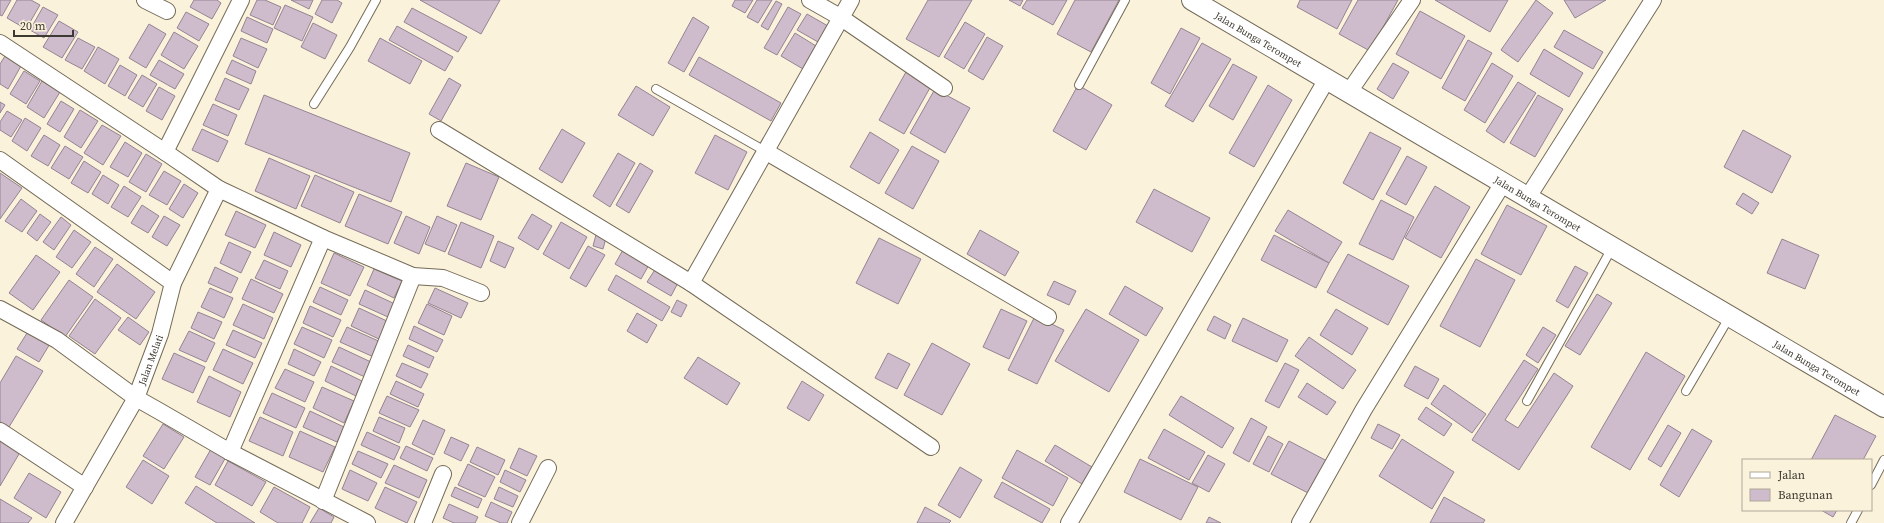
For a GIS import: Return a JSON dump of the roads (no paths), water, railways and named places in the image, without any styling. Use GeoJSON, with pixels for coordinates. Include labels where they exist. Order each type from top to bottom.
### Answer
{"type":"FeatureCollection","features":[{"type":"Feature","properties":{"kind":"street"},"geometry":{"type":"LineString","coordinates":[[145,0],[167,11]]}},
{"type":"Feature","properties":{"kind":"street"},"geometry":{"type":"LineString","coordinates":[[165,152],[241,0]]}},
{"type":"Feature","properties":{"kind":"street"},"geometry":{"type":"LineString","coordinates":[[810,0],[840,17],[944,88]]}},
{"type":"Feature","properties":{"kind":"street"},"geometry":{"type":"LineString","coordinates":[[691,283],[850,0]]}},
{"type":"Feature","properties":{"kind":"street","name":"Jalan Bunga Terompet"},"geometry":{"type":"LineString","coordinates":[[1192,0],[1884,407]]}},
{"type":"Feature","properties":{"kind":"street"},"geometry":{"type":"LineString","coordinates":[[1349,92],[1412,0]]}},
{"type":"Feature","properties":{"kind":"street"},"geometry":{"type":"LineString","coordinates":[[1528,198],[1653,0]]}},
{"type":"Feature","properties":{"kind":"street"},"geometry":{"type":"LineString","coordinates":[[0,43],[219,189],[323,238],[413,276],[443,278],[481,293]]}},
{"type":"Feature","properties":{"kind":"street"},"geometry":{"type":"LineString","coordinates":[[1069,523],[1326,79]]}},
{"type":"Feature","properties":{"kind":"street"},"geometry":{"type":"LineString","coordinates":[[439,130],[691,283],[931,447]]}},
{"type":"Feature","properties":{"kind":"street"},"geometry":{"type":"LineString","coordinates":[[764,151],[1048,317]]}},
{"type":"Feature","properties":{"kind":"street"},"geometry":{"type":"LineString","coordinates":[[0,160],[173,283]]}},
{"type":"Feature","properties":{"kind":"street"},"geometry":{"type":"LineString","coordinates":[[1300,523],[1364,409],[1503,182]]}},
{"type":"Feature","properties":{"kind":"street","name":"Jalan Melati"},"geometry":{"type":"LineString","coordinates":[[64,523],[136,398],[160,334],[173,283],[219,189]]}},
{"type":"Feature","properties":{"kind":"street"},"geometry":{"type":"LineString","coordinates":[[230,452],[323,238]]}},
{"type":"Feature","properties":{"kind":"street"},"geometry":{"type":"LineString","coordinates":[[323,501],[413,276]]}},
{"type":"Feature","properties":{"kind":"street"},"geometry":{"type":"LineString","coordinates":[[0,309],[57,340],[136,398],[230,452],[367,523]]}},
{"type":"Feature","properties":{"kind":"street"},"geometry":{"type":"LineString","coordinates":[[0,431],[85,488]]}},
{"type":"Feature","properties":{"kind":"street"},"geometry":{"type":"LineString","coordinates":[[520,523],[548,468]]}},
{"type":"Feature","properties":{"kind":"street"},"geometry":{"type":"LineString","coordinates":[[423,523],[444,474]]}},
{"type":"Feature","properties":{"kind":"lane"},"geometry":{"type":"LineString","coordinates":[[314,104],[350,47],[376,0]]}},
{"type":"Feature","properties":{"kind":"lane"},"geometry":{"type":"LineString","coordinates":[[1079,85],[1125,0]]}},
{"type":"Feature","properties":{"kind":"lane"},"geometry":{"type":"LineString","coordinates":[[656,89],[764,151]]}},
{"type":"Feature","properties":{"kind":"lane"},"geometry":{"type":"LineString","coordinates":[[1527,401],[1613,247]]}},
{"type":"Feature","properties":{"kind":"lane"},"geometry":{"type":"LineString","coordinates":[[1686,391],[1730,316]]}},
{"type":"Feature","properties":{"kind":"lane"},"geometry":{"type":"LineString","coordinates":[[1872,482],[1884,460]]}},
{"type":"Feature","properties":{"kind":"lane"},"geometry":{"type":"LineString","coordinates":[[1851,523],[1857,511]]}}]}
